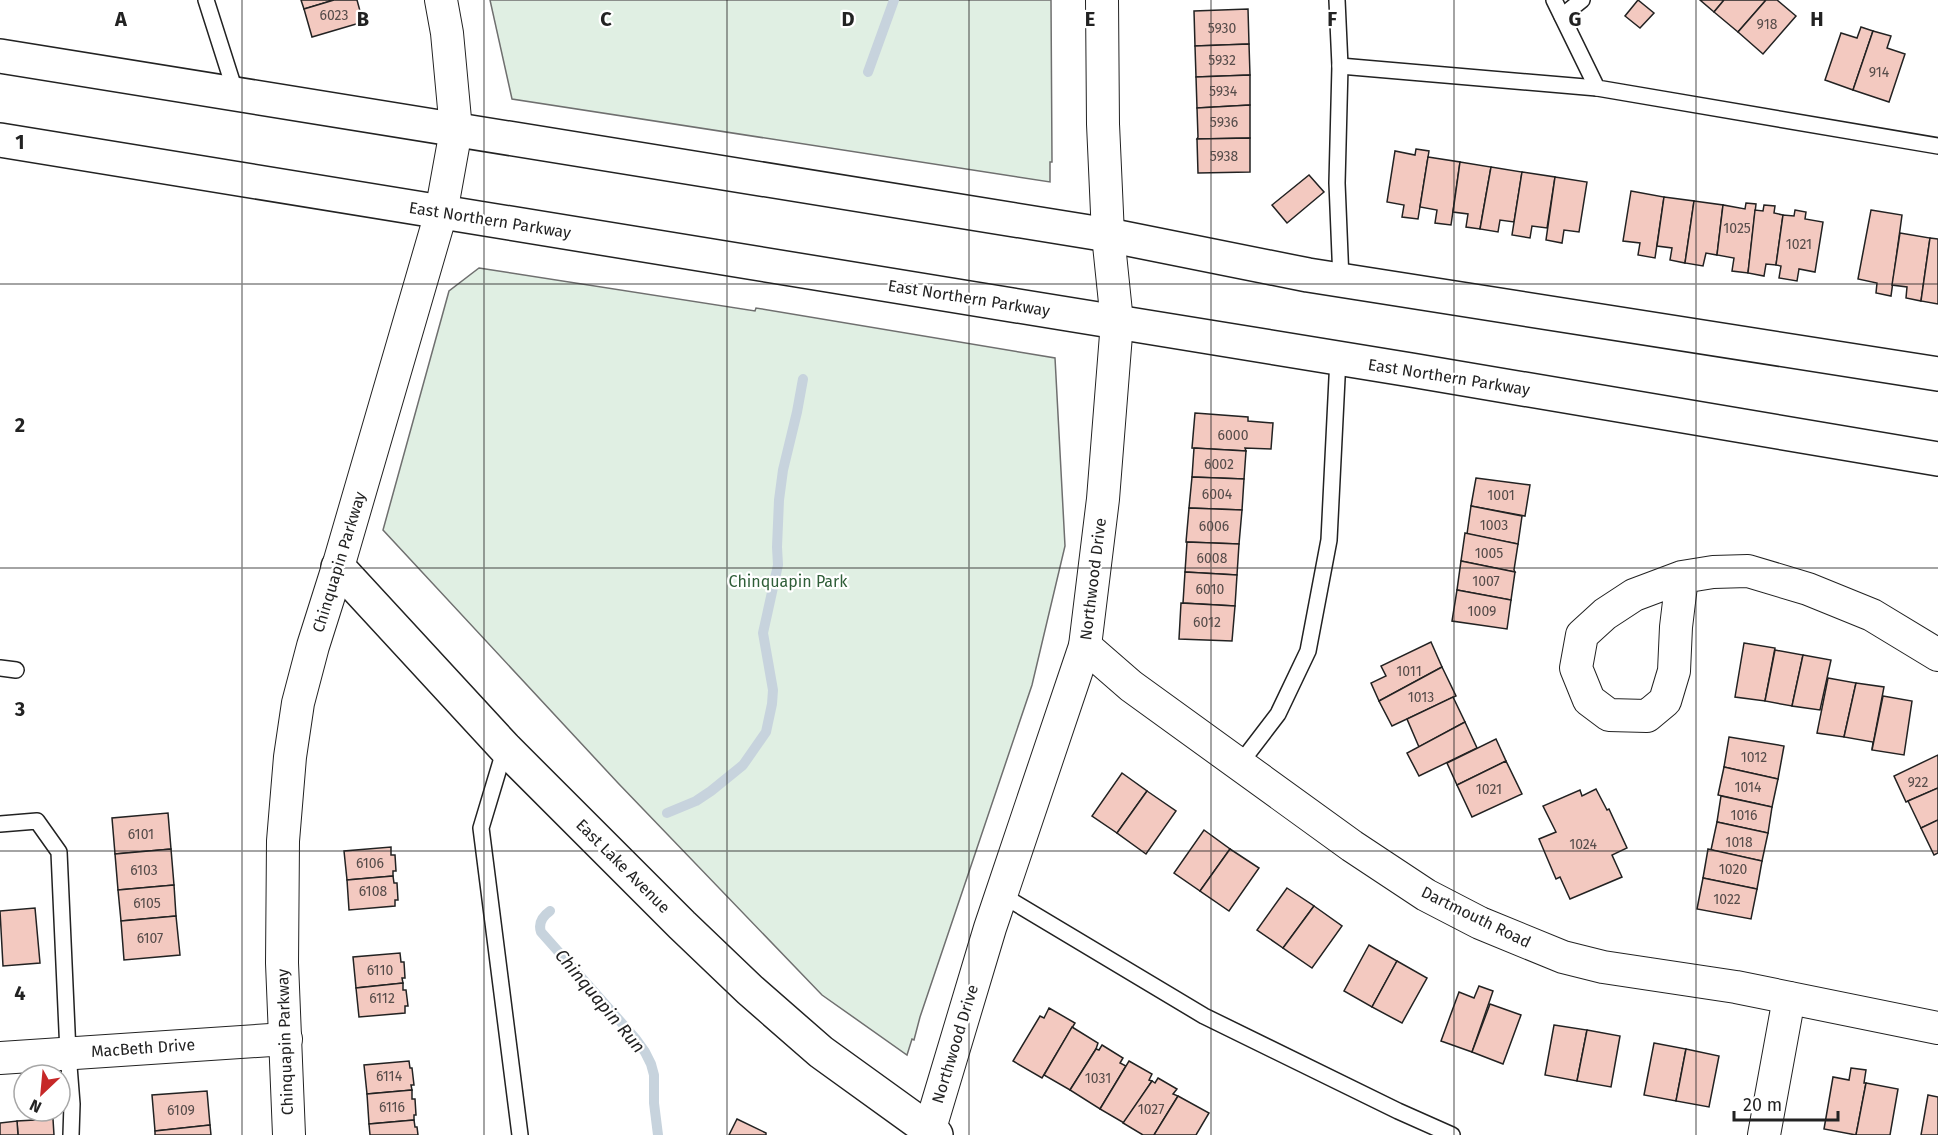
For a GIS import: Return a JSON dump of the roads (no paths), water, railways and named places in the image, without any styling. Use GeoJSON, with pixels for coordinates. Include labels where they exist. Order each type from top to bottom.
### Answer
{"type":"FeatureCollection","features":[{"type":"Feature","properties":{"kind":"main road"},"geometry":{"type":"LineString","coordinates":[[0,56],[1108,235],[1341,280],[1938,374]]}},
{"type":"Feature","properties":{"kind":"main road","name":"East Northern Parkway"},"geometry":{"type":"LineString","coordinates":[[0,140],[1338,358],[1938,459]]}},
{"type":"Feature","properties":{"kind":"main road","name":"East Lake Avenue"},"geometry":{"type":"LineString","coordinates":[[338,567],[505,748],[750,990],[821,1053],[931,1133]]}},
{"type":"Feature","properties":{"kind":"street","name":"Chinquapin Parkway"},"geometry":{"type":"LineString","coordinates":[[289,1135],[282,963],[283,841],[290,757],[298,703],[313,646],[441,213],[456,130],[447,33],[441,0]]}},
{"type":"Feature","properties":{"kind":"street","name":"Northwood Drive"},"geometry":{"type":"LineString","coordinates":[[931,1133],[990,928],[1085,646],[1103,499],[1117,322],[1108,235],[1103,124],[1102,0]]}},
{"type":"Feature","properties":{"kind":"street"},"geometry":{"type":"LineString","coordinates":[[1682,577],[1674,671],[1665,702],[1647,716],[1609,715],[1589,700],[1576,668],[1582,635],[1605,614],[1634,595],[1682,577],[1713,572],[1748,571],[1808,589],[1872,615],[1938,655]]}},
{"type":"Feature","properties":{"kind":"street","name":"Dartmouth Road"},"geometry":{"type":"LineString","coordinates":[[1085,646],[1131,686],[1352,846],[1426,895],[1480,923],[1563,957],[1604,967],[1736,987],[1938,1028]]}},
{"type":"Feature","properties":{"kind":"street"},"geometry":{"type":"LineString","coordinates":[[1764,1135],[1789,998]]}},
{"type":"Feature","properties":{"kind":"street","name":"MacBeth Drive"},"geometry":{"type":"LineString","coordinates":[[0,1058],[286,1039]]}},
{"type":"Feature","properties":{"kind":"lane"},"geometry":{"type":"LineString","coordinates":[[206,0],[237,95]]}},
{"type":"Feature","properties":{"kind":"lane"},"geometry":{"type":"LineString","coordinates":[[1337,0],[1340,66],[1337,183],[1341,280]]}},
{"type":"Feature","properties":{"kind":"lane"},"geometry":{"type":"LineString","coordinates":[[1554,0],[1597,88]]}},
{"type":"Feature","properties":{"kind":"lane"},"geometry":{"type":"LineString","coordinates":[[1562,16],[1582,0]]}},
{"type":"Feature","properties":{"kind":"lane"},"geometry":{"type":"LineString","coordinates":[[1340,66],[1597,88],[1938,146]]}},
{"type":"Feature","properties":{"kind":"lane"},"geometry":{"type":"LineString","coordinates":[[1239,765],[1278,714],[1308,651],[1329,540],[1338,358]]}},
{"type":"Feature","properties":{"kind":"lane"},"geometry":{"type":"LineString","coordinates":[[0,668],[16,670]]}},
{"type":"Feature","properties":{"kind":"lane"},"geometry":{"type":"LineString","coordinates":[[505,748],[481,828],[520,1135]]}},
{"type":"Feature","properties":{"kind":"lane"},"geometry":{"type":"LineString","coordinates":[[0,824],[37,821],[59,852],[72,1104],[71,1135]]}},
{"type":"Feature","properties":{"kind":"lane"},"geometry":{"type":"LineString","coordinates":[[1002,895],[1204,1016],[1452,1135]]}},
{"type":"Feature","properties":{"kind":"waterway","name":"Chinquapin Run"},"geometry":{"type":"LineString","coordinates":[[868,72],[894,0]]}},
{"type":"Feature","properties":{"kind":"waterway","name":"Chinquapin Run"},"geometry":{"type":"LineString","coordinates":[[667,813],[696,801],[743,765],[766,732],[773,690],[763,633],[778,565],[779,500],[783,470],[803,379]]}},
{"type":"Feature","properties":{"kind":"waterway","name":"Chinquapin Run"},"geometry":{"type":"LineString","coordinates":[[550,911],[542,920],[541,932],[635,1038],[651,1064],[654,1075],[654,1103],[658,1135]]}},
{"type":"Feature","properties":{"kind":"park label","name":"Chinquapin Park"},"geometry":{"type":"Point","coordinates":[788,581]}}]}
